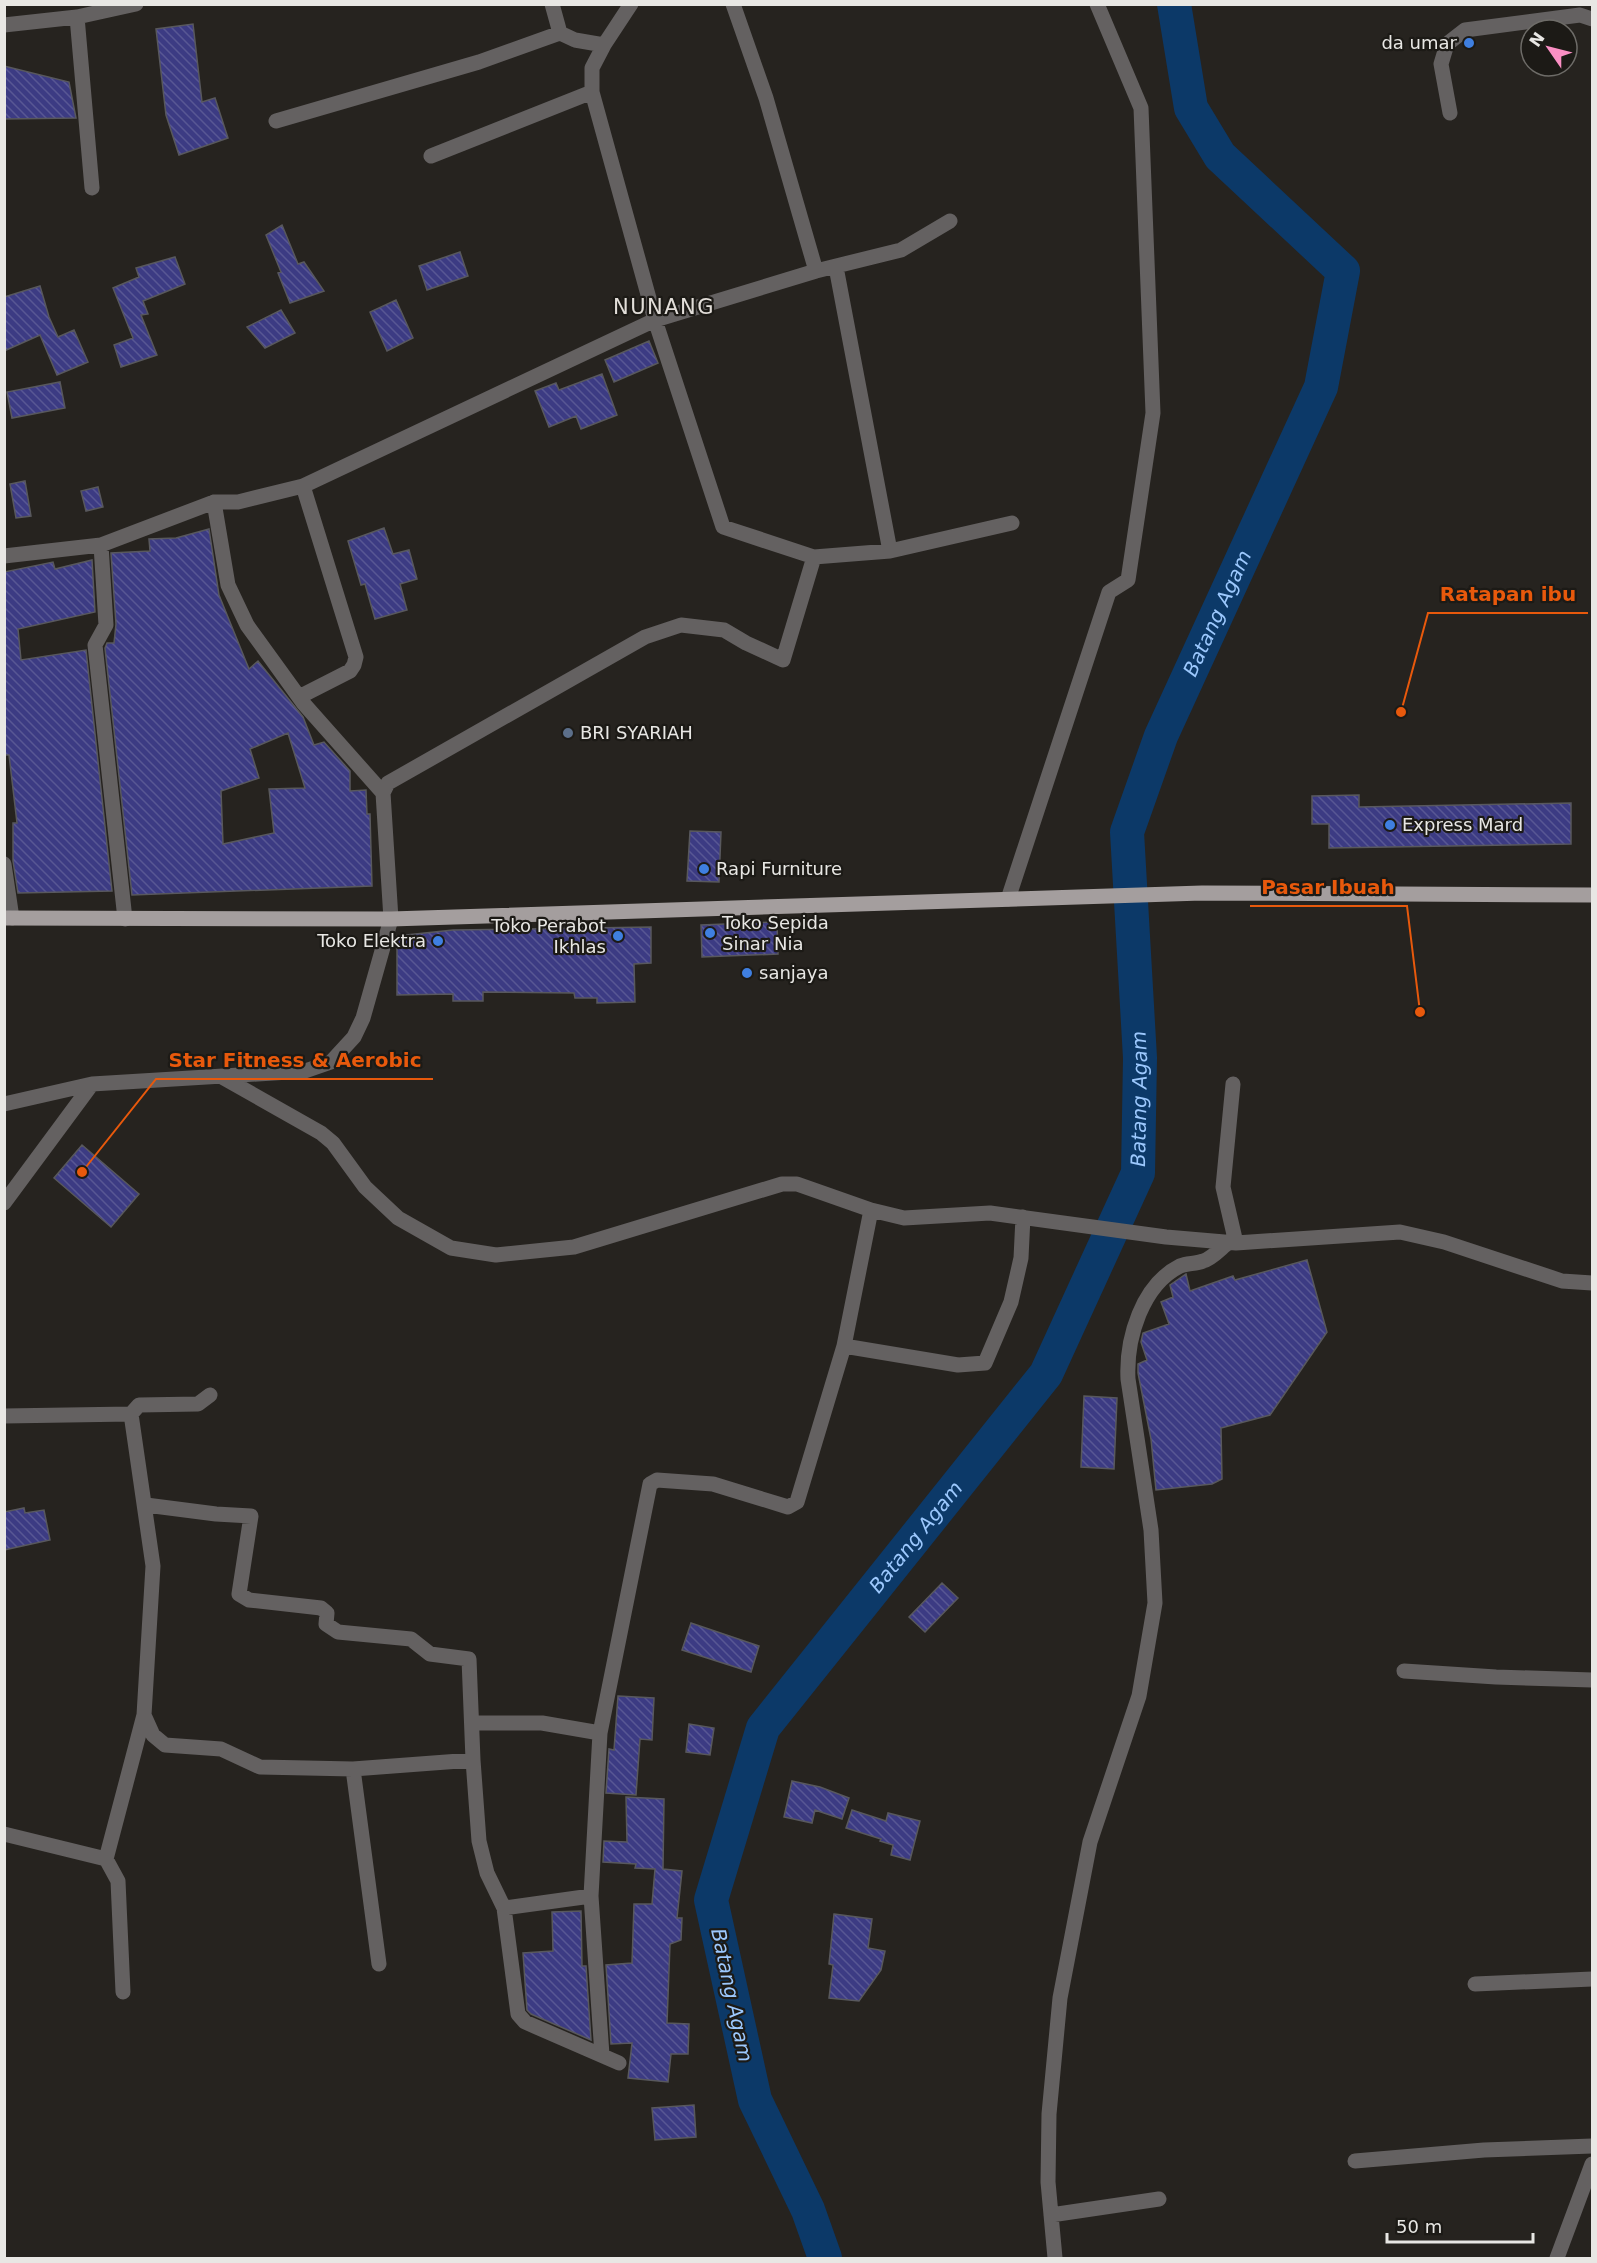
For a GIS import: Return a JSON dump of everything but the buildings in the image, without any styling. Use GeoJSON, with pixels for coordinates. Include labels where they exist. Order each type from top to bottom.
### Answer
{"type":"FeatureCollection","features":[{"type":"Feature","properties":{"kind":"main road"},"geometry":{"type":"LineString","coordinates":[[8,918],[391,919],[1202,893],[1593,895]]}},
{"type":"Feature","properties":{"kind":"street"},"geometry":{"type":"LineString","coordinates":[[4,25],[77,17],[136,4]]}},
{"type":"Feature","properties":{"kind":"street"},"geometry":{"type":"LineString","coordinates":[[552,4],[560,33]]}},
{"type":"Feature","properties":{"kind":"street"},"geometry":{"type":"LineString","coordinates":[[631,4],[592,68],[592,92],[655,320],[723,527],[814,557],[890,550],[1012,523]]}},
{"type":"Feature","properties":{"kind":"street"},"geometry":{"type":"LineString","coordinates":[[733,4],[766,98],[816,272]]}},
{"type":"Feature","properties":{"kind":"street"},"geometry":{"type":"LineString","coordinates":[[1008,899],[1109,592],[1128,580],[1153,413],[1141,108],[1096,4]]}},
{"type":"Feature","properties":{"kind":"street"},"geometry":{"type":"LineString","coordinates":[[1450,113],[1441,64],[1448,44],[1465,30],[1580,15],[1593,20]]}},
{"type":"Feature","properties":{"kind":"street"},"geometry":{"type":"LineString","coordinates":[[77,17],[92,188]]}},
{"type":"Feature","properties":{"kind":"street"},"geometry":{"type":"LineString","coordinates":[[276,121],[479,62],[560,33],[575,40],[604,45]]}},
{"type":"Feature","properties":{"kind":"street"},"geometry":{"type":"LineString","coordinates":[[431,156],[592,92]]}},
{"type":"Feature","properties":{"kind":"street"},"geometry":{"type":"LineString","coordinates":[[4,556],[100,545],[214,502],[238,502],[303,486],[655,320],[816,272],[901,250],[950,221]]}},
{"type":"Feature","properties":{"kind":"street"},"geometry":{"type":"LineString","coordinates":[[836,267],[890,550]]}},
{"type":"Feature","properties":{"kind":"street"},"geometry":{"type":"LineString","coordinates":[[299,697],[350,671],[356,657],[303,486]]}},
{"type":"Feature","properties":{"kind":"street"},"geometry":{"type":"LineString","coordinates":[[214,502],[228,585],[251,632],[299,697],[383,793]]}},
{"type":"Feature","properties":{"kind":"street"},"geometry":{"type":"LineString","coordinates":[[100,545],[106,625],[95,645],[124,919]]}},
{"type":"Feature","properties":{"kind":"street"},"geometry":{"type":"LineString","coordinates":[[4,1104],[92,1084],[305,1071],[331,1062],[354,1037],[363,1018],[391,919],[383,793],[388,783],[660,631],[681,625],[724,630],[783,660],[814,557]]}},
{"type":"Feature","properties":{"kind":"street"},"geometry":{"type":"LineString","coordinates":[[4,864],[8,918]]}},
{"type":"Feature","properties":{"kind":"street"},"geometry":{"type":"LineString","coordinates":[[222,1077],[321,1133],[333,1143],[365,1187],[398,1218],[451,1248],[496,1255],[574,1247],[782,1184],[797,1184],[871,1210],[904,1218],[990,1213],[1166,1237],[1232,1242],[1400,1232],[1444,1242],[1562,1281],[1593,1283]]}},
{"type":"Feature","properties":{"kind":"street"},"geometry":{"type":"LineString","coordinates":[[4,1203],[92,1084]]}},
{"type":"Feature","properties":{"kind":"street"},"geometry":{"type":"LineString","coordinates":[[1232,1242],[1223,1187],[1233,1084]]}},
{"type":"Feature","properties":{"kind":"street"},"geometry":{"type":"LineString","coordinates":[[602,2055],[591,1896],[600,1733],[650,1484],[657,1480],[713,1484],[788,1507],[797,1502],[844,1346],[871,1210]]}},
{"type":"Feature","properties":{"kind":"street"},"geometry":{"type":"LineString","coordinates":[[844,1346],[958,1365],[985,1363],[1011,1302],[1021,1258],[1023,1217]]}},
{"type":"Feature","properties":{"kind":"street"},"geometry":{"type":"LineString","coordinates":[[1055,2259],[1048,2182],[1050,2114],[1060,1998],[1090,1842],[1139,1696],[1155,1603],[1151,1530],[1127,1358],[1143,1305],[1159,1281],[1182,1265],[1205,1261],[1232,1242]]}},
{"type":"Feature","properties":{"kind":"street"},"geometry":{"type":"LineString","coordinates":[[4,1416],[131,1414],[139,1405],[198,1404],[210,1395]]}},
{"type":"Feature","properties":{"kind":"street"},"geometry":{"type":"LineString","coordinates":[[123,1992],[118,1881],[106,1859],[144,1715],[153,1566],[146,1505],[131,1414]]}},
{"type":"Feature","properties":{"kind":"street"},"geometry":{"type":"LineString","coordinates":[[146,1505],[251,1516],[239,1594],[249,1600],[321,1608],[327,1613],[326,1624],[338,1632],[411,1639],[430,1654],[469,1659],[479,1841],[488,1873],[504,1908],[518,2014],[525,2022],[619,2063]]}},
{"type":"Feature","properties":{"kind":"street"},"geometry":{"type":"LineString","coordinates":[[1404,1671],[1593,1680]]}},
{"type":"Feature","properties":{"kind":"street"},"geometry":{"type":"LineString","coordinates":[[144,1715],[153,1735],[165,1745],[221,1749],[260,1767],[352,1769],[473,1760]]}},
{"type":"Feature","properties":{"kind":"street"},"geometry":{"type":"LineString","coordinates":[[472,1723],[542,1723],[600,1733]]}},
{"type":"Feature","properties":{"kind":"street"},"geometry":{"type":"LineString","coordinates":[[352,1769],[379,1964]]}},
{"type":"Feature","properties":{"kind":"street"},"geometry":{"type":"LineString","coordinates":[[4,1834],[106,1859]]}},
{"type":"Feature","properties":{"kind":"street"},"geometry":{"type":"LineString","coordinates":[[504,1908],[591,1896]]}},
{"type":"Feature","properties":{"kind":"street"},"geometry":{"type":"LineString","coordinates":[[1475,1984],[1593,1979]]}},
{"type":"Feature","properties":{"kind":"street"},"geometry":{"type":"LineString","coordinates":[[1354,2161],[1484,2150],[1593,2146]]}},
{"type":"Feature","properties":{"kind":"street"},"geometry":{"type":"LineString","coordinates":[[1557,2259],[1593,2164]]}},
{"type":"Feature","properties":{"kind":"street"},"geometry":{"type":"LineString","coordinates":[[1051,2215],[1159,2199]]}},
{"type":"Feature","properties":{"kind":"waterway","name":"Batang Agam"},"geometry":{"type":"LineString","coordinates":[[825,2258],[808,2210],[755,2100],[711,1900],[763,1728],[1046,1374],[1138,1173],[1140,1058],[1127,832],[1161,736],[1321,387],[1343,271],[1220,156],[1191,108],[1174,4]]}},
{"type":"Feature","properties":{"kind":"place","name":"da umar"},"geometry":{"type":"Point","coordinates":[1469,43]}},
{"type":"Feature","properties":{"kind":"place","name":"Ratapan ibu"},"geometry":{"type":"Point","coordinates":[1401,712]}},
{"type":"Feature","properties":{"kind":"place","name":"BRI SYARIAH"},"geometry":{"type":"Point","coordinates":[568,733]}},
{"type":"Feature","properties":{"kind":"place","name":"Express Mard"},"geometry":{"type":"Point","coordinates":[1390,825]}},
{"type":"Feature","properties":{"kind":"place","name":"Rapi Furniture"},"geometry":{"type":"Point","coordinates":[704,869]}},
{"type":"Feature","properties":{"kind":"place","name":"Toko Sepida Sinar Nia"},"geometry":{"type":"Point","coordinates":[710,933]}},
{"type":"Feature","properties":{"kind":"place","name":"Toko Perabot Ikhlas"},"geometry":{"type":"Point","coordinates":[618,936]}},
{"type":"Feature","properties":{"kind":"place","name":"Toko Elektra"},"geometry":{"type":"Point","coordinates":[438,941]}},
{"type":"Feature","properties":{"kind":"place","name":"sanjaya"},"geometry":{"type":"Point","coordinates":[747,973]}},
{"type":"Feature","properties":{"kind":"place","name":"Pasar Ibuah"},"geometry":{"type":"Point","coordinates":[1420,1012]}},
{"type":"Feature","properties":{"kind":"place","name":"Star Fitness & Aerobic"},"geometry":{"type":"Point","coordinates":[82,1172]}},
{"type":"Feature","properties":{"kind":"district","name":"NUNANG"},"geometry":{"type":"Point","coordinates":[664,307]}}]}
